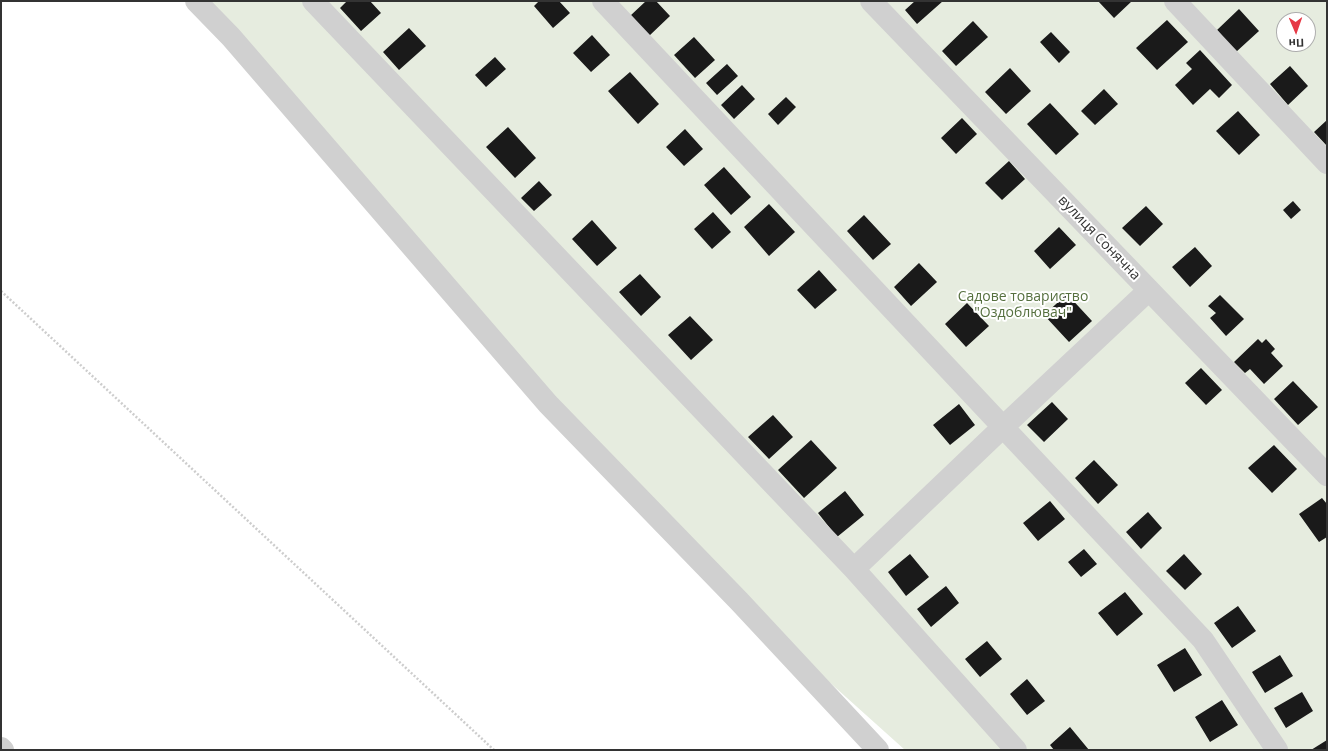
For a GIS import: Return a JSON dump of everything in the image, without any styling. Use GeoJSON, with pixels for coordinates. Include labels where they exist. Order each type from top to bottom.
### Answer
{"type":"FeatureCollection","features":[{"type":"Feature","properties":{"kind":"street"},"geometry":{"type":"LineString","coordinates":[[196,1],[231,37],[548,404],[739,601],[878,750]]}},
{"type":"Feature","properties":{"kind":"street"},"geometry":{"type":"LineString","coordinates":[[313,1],[854,569],[1016,750]]}},
{"type":"Feature","properties":{"kind":"street"},"geometry":{"type":"LineString","coordinates":[[603,1],[1203,640],[1276,750]]}},
{"type":"Feature","properties":{"kind":"street","name":"вулиця Сонячна"},"geometry":{"type":"LineString","coordinates":[[871,1],[1327,475]]}},
{"type":"Feature","properties":{"kind":"street"},"geometry":{"type":"LineString","coordinates":[[1175,1],[1327,162]]}},
{"type":"Feature","properties":{"kind":"street"},"geometry":{"type":"LineString","coordinates":[[854,569],[1149,290]]}},
{"type":"Feature","properties":{"kind":"path"},"geometry":{"type":"LineString","coordinates":[[1,291],[494,750]]}},
{"type":"Feature","properties":{"kind":"green space","name":"Садове товариство \"Оздоблювач\""},"geometry":{"type":"Polygon","coordinates":[[[196,1],[1327,1],[1327,750],[905,750],[739,601],[196,1]]]}},
{"type":"Feature","properties":{"kind":"building"},"geometry":{"type":"Polygon","coordinates":[[[347,1],[370,1],[381,13],[361,31],[340,8],[347,1]]]}},
{"type":"Feature","properties":{"kind":"building"},"geometry":{"type":"Polygon","coordinates":[[[539,1],[559,1],[570,13],[553,28],[534,6],[539,1]]]}},
{"type":"Feature","properties":{"kind":"building"},"geometry":{"type":"Polygon","coordinates":[[[646,1],[656,1],[670,16],[649,36],[630,16],[646,1]]]}},
{"type":"Feature","properties":{"kind":"building"},"geometry":{"type":"Polygon","coordinates":[[[915,1],[943,1],[917,24],[905,10],[915,1]]]}},
{"type":"Feature","properties":{"kind":"building"},"geometry":{"type":"Polygon","coordinates":[[[1098,1],[1132,1],[1114,18],[1098,1]]]}},
{"type":"Feature","properties":{"kind":"building"},"geometry":{"type":"Polygon","coordinates":[[[1239,9],[1259,31],[1236,52],[1217,30],[1239,9]]]}},
{"type":"Feature","properties":{"kind":"building"},"geometry":{"type":"Polygon","coordinates":[[[1167,20],[1188,42],[1157,70],[1136,48],[1167,20]]]}},
{"type":"Feature","properties":{"kind":"building"},"geometry":{"type":"Polygon","coordinates":[[[973,21],[988,37],[956,66],[942,51],[973,21]]]}},
{"type":"Feature","properties":{"kind":"building"},"geometry":{"type":"Polygon","coordinates":[[[409,28],[426,46],[399,70],[383,52],[409,28]]]}},
{"type":"Feature","properties":{"kind":"building"},"geometry":{"type":"Polygon","coordinates":[[[1051,32],[1070,52],[1059,63],[1040,42],[1051,32]]]}},
{"type":"Feature","properties":{"kind":"building"},"geometry":{"type":"Polygon","coordinates":[[[592,35],[610,55],[591,72],[573,53],[592,35]]]}},
{"type":"Feature","properties":{"kind":"building"},"geometry":{"type":"Polygon","coordinates":[[[694,37],[715,60],[695,78],[674,55],[694,37]]]}},
{"type":"Feature","properties":{"kind":"building"},"geometry":{"type":"Polygon","coordinates":[[[1200,50],[1232,85],[1219,98],[1210,89],[1193,105],[1175,85],[1192,69],[1186,63],[1200,50]]]}},
{"type":"Feature","properties":{"kind":"building"},"geometry":{"type":"Polygon","coordinates":[[[495,57],[506,69],[486,87],[475,75],[495,57]]]}},
{"type":"Feature","properties":{"kind":"building"},"geometry":{"type":"Polygon","coordinates":[[[727,64],[738,76],[717,95],[706,83],[727,64]]]}},
{"type":"Feature","properties":{"kind":"building"},"geometry":{"type":"Polygon","coordinates":[[[1290,66],[1308,86],[1288,105],[1270,84],[1290,66]]]}},
{"type":"Feature","properties":{"kind":"building"},"geometry":{"type":"Polygon","coordinates":[[[1010,68],[1031,91],[1006,114],[985,92],[1010,68]]]}},
{"type":"Feature","properties":{"kind":"building"},"geometry":{"type":"Polygon","coordinates":[[[630,72],[659,104],[638,124],[608,91],[630,72]]]}},
{"type":"Feature","properties":{"kind":"building"},"geometry":{"type":"Polygon","coordinates":[[[742,85],[755,99],[734,119],[721,105],[742,85]]]}},
{"type":"Feature","properties":{"kind":"building"},"geometry":{"type":"Polygon","coordinates":[[[1104,89],[1118,104],[1095,125],[1081,111],[1104,89]]]}},
{"type":"Feature","properties":{"kind":"building"},"geometry":{"type":"Polygon","coordinates":[[[786,97],[796,107],[778,125],[768,114],[786,97]]]}},
{"type":"Feature","properties":{"kind":"building"},"geometry":{"type":"Polygon","coordinates":[[[1050,103],[1079,134],[1056,155],[1027,124],[1050,103]]]}},
{"type":"Feature","properties":{"kind":"building"},"geometry":{"type":"Polygon","coordinates":[[[1238,111],[1260,135],[1239,155],[1216,131],[1238,111]]]}},
{"type":"Feature","properties":{"kind":"building"},"geometry":{"type":"Polygon","coordinates":[[[962,118],[977,134],[956,154],[941,138],[962,118]]]}},
{"type":"Feature","properties":{"kind":"building"},"geometry":{"type":"Polygon","coordinates":[[[1327,120],[1327,146],[1314,132],[1327,120]]]}},
{"type":"Feature","properties":{"kind":"building"},"geometry":{"type":"Polygon","coordinates":[[[508,127],[536,158],[515,178],[486,147],[508,127]]]}},
{"type":"Feature","properties":{"kind":"building"},"geometry":{"type":"Polygon","coordinates":[[[685,129],[703,149],[684,166],[666,147],[685,129]]]}},
{"type":"Feature","properties":{"kind":"building"},"geometry":{"type":"Polygon","coordinates":[[[1009,161],[1025,179],[1002,200],[985,183],[1009,161]]]}},
{"type":"Feature","properties":{"kind":"building"},"geometry":{"type":"Polygon","coordinates":[[[724,167],[751,197],[731,215],[704,185],[724,167]]]}},
{"type":"Feature","properties":{"kind":"building"},"geometry":{"type":"Polygon","coordinates":[[[539,181],[552,195],[534,211],[521,198],[539,181]]]}},
{"type":"Feature","properties":{"kind":"building"},"geometry":{"type":"Polygon","coordinates":[[[1293,201],[1301,210],[1291,219],[1283,210],[1293,201]]]}},
{"type":"Feature","properties":{"kind":"building"},"geometry":{"type":"Polygon","coordinates":[[[769,204],[795,232],[769,256],[744,227],[769,204]]]}},
{"type":"Feature","properties":{"kind":"building"},"geometry":{"type":"Polygon","coordinates":[[[1146,206],[1163,224],[1140,246],[1122,228],[1146,206]]]}},
{"type":"Feature","properties":{"kind":"building"},"geometry":{"type":"Polygon","coordinates":[[[713,212],[731,232],[712,249],[694,229],[713,212]]]}},
{"type":"Feature","properties":{"kind":"building"},"geometry":{"type":"Polygon","coordinates":[[[864,215],[891,244],[873,260],[847,231],[864,215]]]}},
{"type":"Feature","properties":{"kind":"building"},"geometry":{"type":"Polygon","coordinates":[[[592,220],[617,248],[597,266],[572,239],[592,220]]]}},
{"type":"Feature","properties":{"kind":"building"},"geometry":{"type":"Polygon","coordinates":[[[1059,227],[1076,245],[1050,269],[1034,251],[1059,227]]]}},
{"type":"Feature","properties":{"kind":"building"},"geometry":{"type":"Polygon","coordinates":[[[1195,247],[1212,266],[1190,287],[1172,267],[1195,247]]]}},
{"type":"Feature","properties":{"kind":"building"},"geometry":{"type":"Polygon","coordinates":[[[919,263],[937,282],[911,306],[894,287],[919,263]]]}},
{"type":"Feature","properties":{"kind":"building"},"geometry":{"type":"Polygon","coordinates":[[[819,270],[837,290],[815,309],[797,290],[819,270]]]}},
{"type":"Feature","properties":{"kind":"building"},"geometry":{"type":"Polygon","coordinates":[[[640,274],[661,297],[641,316],[619,292],[640,274]]]}},
{"type":"Feature","properties":{"kind":"building"},"geometry":{"type":"Polygon","coordinates":[[[1067,294],[1092,321],[1069,342],[1044,315],[1067,294]]]}},
{"type":"Feature","properties":{"kind":"building"},"geometry":{"type":"Polygon","coordinates":[[[1220,295],[1244,319],[1226,336],[1210,318],[1216,313],[1208,306],[1220,295]]]}},
{"type":"Feature","properties":{"kind":"building"},"geometry":{"type":"Polygon","coordinates":[[[967,303],[989,326],[966,347],[945,324],[967,303]]]}},
{"type":"Feature","properties":{"kind":"building"},"geometry":{"type":"Polygon","coordinates":[[[690,316],[713,340],[691,360],[668,335],[690,316]]]}},
{"type":"Feature","properties":{"kind":"building"},"geometry":{"type":"Polygon","coordinates":[[[1258,339],[1262,343],[1266,339],[1275,349],[1271,353],[1283,366],[1264,384],[1250,369],[1245,373],[1234,362],[1258,339]]]}},
{"type":"Feature","properties":{"kind":"building"},"geometry":{"type":"Polygon","coordinates":[[[1201,368],[1222,390],[1206,405],[1185,383],[1201,368]]]}},
{"type":"Feature","properties":{"kind":"building"},"geometry":{"type":"Polygon","coordinates":[[[1293,381],[1318,407],[1298,425],[1274,399],[1293,381]]]}},
{"type":"Feature","properties":{"kind":"building"},"geometry":{"type":"Polygon","coordinates":[[[1052,402],[1068,419],[1044,442],[1027,425],[1052,402]]]}},
{"type":"Feature","properties":{"kind":"building"},"geometry":{"type":"Polygon","coordinates":[[[959,404],[975,425],[950,445],[933,425],[959,404]]]}},
{"type":"Feature","properties":{"kind":"building"},"geometry":{"type":"Polygon","coordinates":[[[773,415],[793,437],[769,459],[748,437],[773,415]]]}},
{"type":"Feature","properties":{"kind":"building"},"geometry":{"type":"Polygon","coordinates":[[[811,440],[837,468],[804,498],[778,470],[811,440]]]}},
{"type":"Feature","properties":{"kind":"building"},"geometry":{"type":"Polygon","coordinates":[[[1274,445],[1297,469],[1272,493],[1248,468],[1274,445]]]}},
{"type":"Feature","properties":{"kind":"building"},"geometry":{"type":"Polygon","coordinates":[[[1094,460],[1118,485],[1098,504],[1075,478],[1094,460]]]}},
{"type":"Feature","properties":{"kind":"building"},"geometry":{"type":"Polygon","coordinates":[[[845,491],[864,515],[837,537],[818,513],[845,491]]]}},
{"type":"Feature","properties":{"kind":"building"},"geometry":{"type":"Polygon","coordinates":[[[1322,498],[1327,504],[1327,537],[1319,542],[1299,514],[1322,498]]]}},
{"type":"Feature","properties":{"kind":"building"},"geometry":{"type":"Polygon","coordinates":[[[1050,501],[1065,519],[1038,541],[1023,523],[1050,501]]]}},
{"type":"Feature","properties":{"kind":"building"},"geometry":{"type":"Polygon","coordinates":[[[1148,512],[1162,528],[1141,549],[1126,532],[1148,512]]]}},
{"type":"Feature","properties":{"kind":"building"},"geometry":{"type":"Polygon","coordinates":[[[1084,549],[1097,564],[1081,577],[1068,562],[1084,549]]]}},
{"type":"Feature","properties":{"kind":"building"},"geometry":{"type":"Polygon","coordinates":[[[910,554],[929,577],[906,596],[888,572],[910,554]]]}},
{"type":"Feature","properties":{"kind":"building"},"geometry":{"type":"Polygon","coordinates":[[[1184,554],[1202,574],[1185,590],[1166,571],[1184,554]]]}},
{"type":"Feature","properties":{"kind":"building"},"geometry":{"type":"Polygon","coordinates":[[[946,586],[959,603],[931,627],[917,609],[946,586]]]}},
{"type":"Feature","properties":{"kind":"building"},"geometry":{"type":"Polygon","coordinates":[[[1125,592],[1143,614],[1117,636],[1098,613],[1125,592]]]}},
{"type":"Feature","properties":{"kind":"building"},"geometry":{"type":"Polygon","coordinates":[[[1238,606],[1256,631],[1232,648],[1214,623],[1238,606]]]}},
{"type":"Feature","properties":{"kind":"building"},"geometry":{"type":"Polygon","coordinates":[[[987,641],[1002,659],[980,677],[965,659],[987,641]]]}},
{"type":"Feature","properties":{"kind":"building"},"geometry":{"type":"Polygon","coordinates":[[[1185,648],[1202,675],[1174,692],[1157,665],[1185,648]]]}},
{"type":"Feature","properties":{"kind":"building"},"geometry":{"type":"Polygon","coordinates":[[[1280,655],[1293,676],[1265,693],[1252,672],[1280,655]]]}},
{"type":"Feature","properties":{"kind":"building"},"geometry":{"type":"Polygon","coordinates":[[[1027,679],[1045,701],[1027,715],[1010,694],[1027,679]]]}},
{"type":"Feature","properties":{"kind":"building"},"geometry":{"type":"Polygon","coordinates":[[[1302,692],[1313,711],[1286,728],[1274,708],[1302,692]]]}},
{"type":"Feature","properties":{"kind":"building"},"geometry":{"type":"Polygon","coordinates":[[[1222,700],[1238,725],[1210,742],[1195,717],[1222,700]]]}},
{"type":"Feature","properties":{"kind":"building"},"geometry":{"type":"Polygon","coordinates":[[[1070,727],[1089,750],[1054,750],[1050,745],[1070,727]]]}},
{"type":"Feature","properties":{"kind":"building"},"geometry":{"type":"Polygon","coordinates":[[[1327,740],[1327,750],[1311,750],[1327,740]]]}}]}
